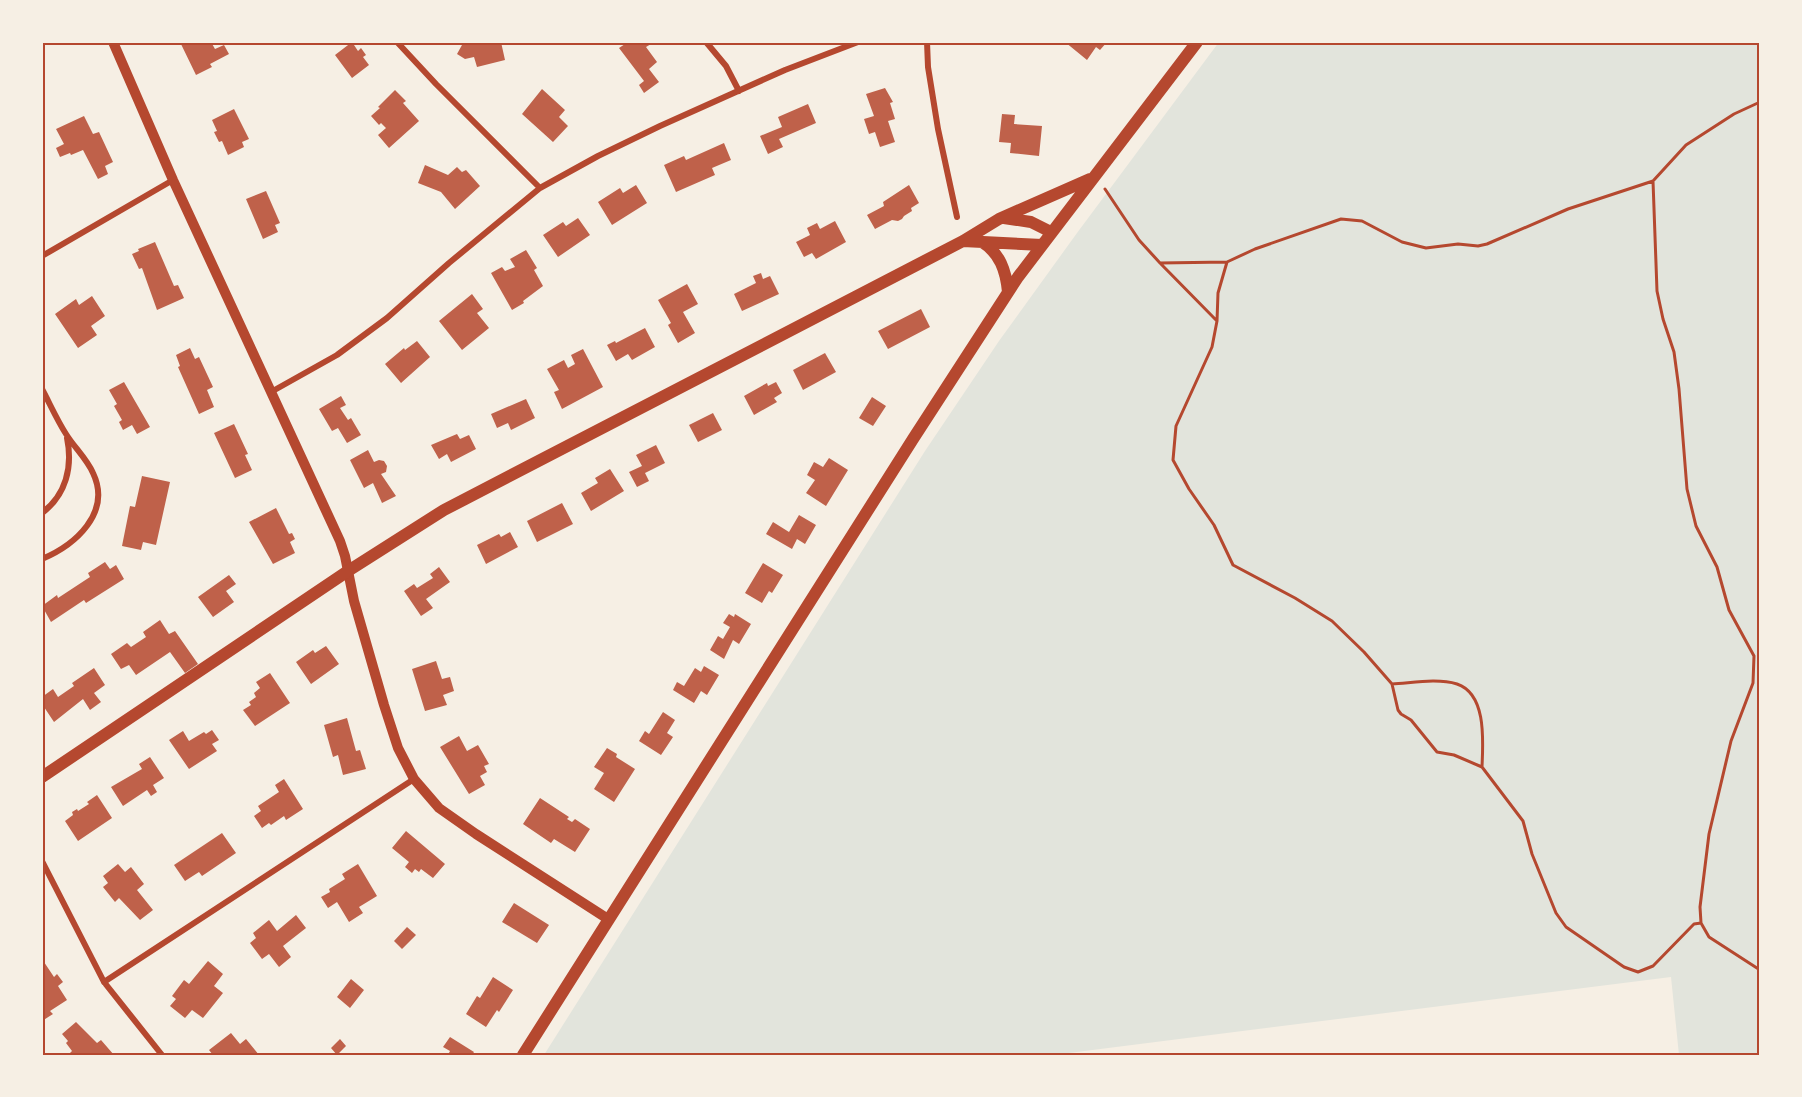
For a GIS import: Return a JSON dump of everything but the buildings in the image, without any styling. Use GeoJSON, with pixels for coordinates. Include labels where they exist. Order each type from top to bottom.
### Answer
{"type":"FeatureCollection","features":[{"type":"Feature","properties":{"kind":"main road"},"geometry":{"type":"LineString","coordinates":[[523,1055],[1008,292],[1091,178],[1197,42]]}},
{"type":"Feature","properties":{"kind":"main road"},"geometry":{"type":"LineString","coordinates":[[42,777],[348,571],[419,525],[471,495],[963,240],[999,219],[1091,178]]}},
{"type":"Feature","properties":{"kind":"main road"},"geometry":{"type":"LineString","coordinates":[[999,219],[1023,220],[1051,232]]}},
{"type":"Feature","properties":{"kind":"main road"},"geometry":{"type":"LineString","coordinates":[[963,240],[1042,244]]}},
{"type":"Feature","properties":{"kind":"main road"},"geometry":{"type":"LineString","coordinates":[[981,241],[999,258],[1008,292]]}},
{"type":"Feature","properties":{"kind":"street"},"geometry":{"type":"LineString","coordinates":[[113,42],[173,180],[340,541],[354,601],[384,705],[398,748],[414,778],[439,808],[608,919]]}},
{"type":"Feature","properties":{"kind":"street"},"geometry":{"type":"LineString","coordinates":[[398,42],[436,84],[540,188]]}},
{"type":"Feature","properties":{"kind":"street"},"geometry":{"type":"LineString","coordinates":[[706,42],[726,66],[739,91]]}},
{"type":"Feature","properties":{"kind":"street"},"geometry":{"type":"LineString","coordinates":[[271,392],[337,355],[387,318],[540,188],[598,156],[739,91],[785,70],[858,42]]}},
{"type":"Feature","properties":{"kind":"street"},"geometry":{"type":"LineString","coordinates":[[927,42],[928,67],[938,129],[957,217]]}},
{"type":"Feature","properties":{"kind":"street"},"geometry":{"type":"LineString","coordinates":[[42,256],[173,180]]}},
{"type":"Feature","properties":{"kind":"street"},"geometry":{"type":"LineString","coordinates":[[42,389],[66,434],[93,470],[96,480],[96,504],[89,523],[77,539],[66,548],[42,559]]}},
{"type":"Feature","properties":{"kind":"street"},"geometry":{"type":"LineString","coordinates":[[42,513],[56,502],[67,478],[69,449],[66,434]]}},
{"type":"Feature","properties":{"kind":"street"},"geometry":{"type":"LineString","coordinates":[[104,982],[414,778]]}},
{"type":"Feature","properties":{"kind":"street"},"geometry":{"type":"LineString","coordinates":[[42,861],[104,982],[162,1055]]}},
{"type":"Feature","properties":{"kind":"path"},"geometry":{"type":"LineString","coordinates":[[1160,263],[1227,262],[1255,249],[1341,219],[1362,221],[1402,242],[1426,248],[1458,244],[1478,246],[1487,244],[1568,210],[1653,181],[1686,145],[1734,114],[1760,102]]}},
{"type":"Feature","properties":{"kind":"path"},"geometry":{"type":"LineString","coordinates":[[1653,181],[1657,291],[1674,352],[1687,489],[1696,526],[1717,567],[1729,610],[1754,656],[1753,683],[1731,741],[1709,834],[1700,907],[1701,923],[1709,937],[1760,970]]}},
{"type":"Feature","properties":{"kind":"path"},"geometry":{"type":"LineString","coordinates":[[1105,189],[1139,240],[1216,321]]}},
{"type":"Feature","properties":{"kind":"path"},"geometry":{"type":"LineString","coordinates":[[1227,262],[1218,293],[1212,347],[1176,426],[1173,460],[1189,489],[1214,525],[1233,565],[1295,598],[1332,621],[1392,684],[1398,710],[1411,720],[1437,752],[1454,755],[1482,767],[1523,821],[1532,854],[1556,914],[1566,927],[1624,967],[1638,972],[1653,966],[1694,924],[1701,923]]}},
{"type":"Feature","properties":{"kind":"path"},"geometry":{"type":"LineString","coordinates":[[1754,656],[1760,658]]}},
{"type":"Feature","properties":{"kind":"path"},"geometry":{"type":"LineString","coordinates":[[1753,683],[1760,681]]}},
{"type":"Feature","properties":{"kind":"path"},"geometry":{"type":"LineString","coordinates":[[1392,684],[1448,682],[1459,684],[1471,695],[1481,716],[1484,736],[1482,767]]}},
{"type":"Feature","properties":{"kind":"shaded area"},"geometry":{"type":"Polygon","coordinates":[[[1219,42],[1760,42],[1760,1055],[1679,1055],[1671,977],[1053,1055],[544,1055],[925,451],[999,341],[1219,42]]]}}]}
